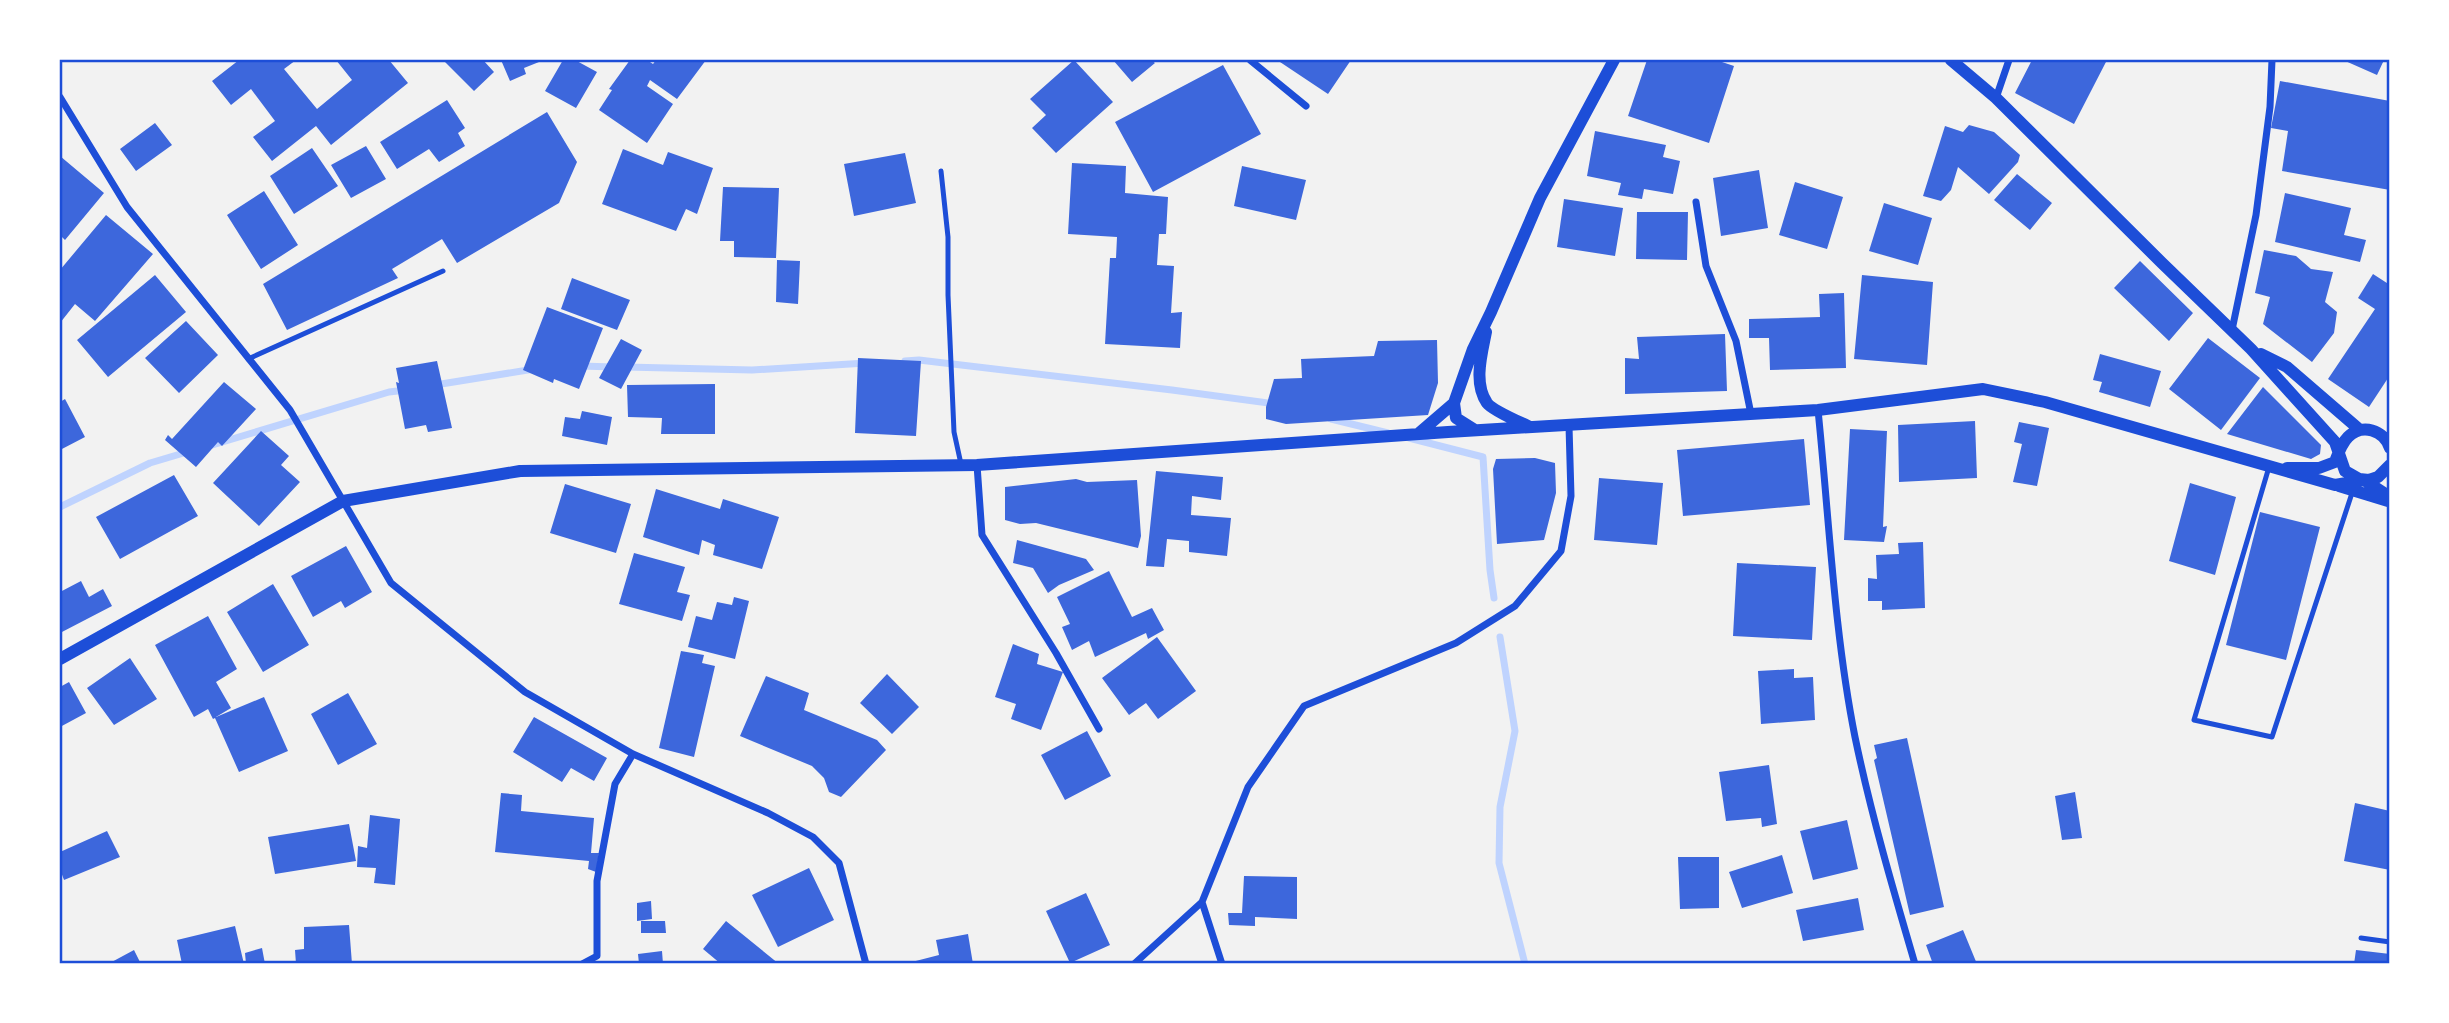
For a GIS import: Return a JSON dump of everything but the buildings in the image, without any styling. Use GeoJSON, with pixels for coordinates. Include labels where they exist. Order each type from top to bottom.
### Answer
{"type":"FeatureCollection","features":[{"type":"Feature","properties":{"kind":"street"},"geometry":{"type":"LineString","coordinates":[[1251,60],[1306,106]]}},
{"type":"Feature","properties":{"kind":"street"},"geometry":{"type":"LineString","coordinates":[[1475,430],[1456,418],[1454,403],[1473,348],[1539,198],[1614,60]]}},
{"type":"Feature","properties":{"kind":"street"},"geometry":{"type":"LineString","coordinates":[[1951,60],[1996,98],[2251,349],[2327,433],[2339,452],[2345,471],[2364,480],[2389,499]]}},
{"type":"Feature","properties":{"kind":"street"},"geometry":{"type":"LineString","coordinates":[[1996,98],[2009,60]]}},
{"type":"Feature","properties":{"kind":"street"},"geometry":{"type":"LineString","coordinates":[[2232,330],[2256,215],[2270,107],[2272,60]]}},
{"type":"Feature","properties":{"kind":"street"},"geometry":{"type":"LineString","coordinates":[[60,96],[127,207],[290,410],[391,583],[525,692],[633,754],[768,813],[813,837],[839,863],[866,964]]}},
{"type":"Feature","properties":{"kind":"street"},"geometry":{"type":"LineString","coordinates":[[1696,202],[1706,266],[1736,341],[1751,414]]}},
{"type":"Feature","properties":{"kind":"street"},"geometry":{"type":"LineString","coordinates":[[1491,312],[1480,369],[1481,388],[1488,404],[1530,428]]}},
{"type":"Feature","properties":{"kind":"street"},"geometry":{"type":"LineString","coordinates":[[2251,349],[2287,367],[2360,430]]}},
{"type":"Feature","properties":{"kind":"street"},"geometry":{"type":"LineString","coordinates":[[60,659],[343,501],[520,471],[962,466],[1475,430],[1818,410],[1983,389],[2045,402],[2389,499]]}},
{"type":"Feature","properties":{"kind":"street"},"geometry":{"type":"LineString","coordinates":[[1419,434],[1454,403]]}},
{"type":"Feature","properties":{"kind":"street"},"geometry":{"type":"LineString","coordinates":[[1818,410],[1844,672],[1855,738],[1883,853],[1915,964]]}},
{"type":"Feature","properties":{"kind":"street"},"geometry":{"type":"LineString","coordinates":[[1134,964],[1202,902],[1248,787],[1304,706],[1456,643],[1516,606],[1561,551],[1571,496],[1569,426]]}},
{"type":"Feature","properties":{"kind":"street"},"geometry":{"type":"LineString","coordinates":[[2269,467],[2319,468],[2334,462],[2350,435],[2360,430],[2386,429],[2389,448]]}},
{"type":"Feature","properties":{"kind":"street"},"geometry":{"type":"LineString","coordinates":[[977,465],[982,535],[1056,653],[1099,729]]}},
{"type":"Feature","properties":{"kind":"street"},"geometry":{"type":"LineString","coordinates":[[2335,485],[2378,477],[2389,465]]}},
{"type":"Feature","properties":{"kind":"street"},"geometry":{"type":"LineString","coordinates":[[582,964],[597,956],[597,881],[615,784],[633,754]]}},
{"type":"Feature","properties":{"kind":"street"},"geometry":{"type":"LineString","coordinates":[[1202,902],[1222,964]]}},
{"type":"Feature","properties":{"kind":"lane"},"geometry":{"type":"LineString","coordinates":[[941,172],[948,237],[954,432],[962,466]]}},
{"type":"Feature","properties":{"kind":"lane"},"geometry":{"type":"LineString","coordinates":[[248,359],[443,271]]}},
{"type":"Feature","properties":{"kind":"lane"},"geometry":{"type":"LineString","coordinates":[[2269,467],[2194,720],[2272,737],[2352,490],[2364,480]]}},
{"type":"Feature","properties":{"kind":"lane"},"geometry":{"type":"LineString","coordinates":[[2361,938],[2389,942]]}},
{"type":"Feature","properties":{"kind":"waterway"},"geometry":{"type":"LineString","coordinates":[[905,361],[919,360],[1276,404]]}},
{"type":"Feature","properties":{"kind":"waterway"},"geometry":{"type":"LineString","coordinates":[[626,367],[752,370],[866,363]]}},
{"type":"Feature","properties":{"kind":"waterway"},"geometry":{"type":"LineString","coordinates":[[580,366],[614,367]]}},
{"type":"Feature","properties":{"kind":"waterway"},"geometry":{"type":"LineString","coordinates":[[435,385],[534,369]]}},
{"type":"Feature","properties":{"kind":"waterway"},"geometry":{"type":"LineString","coordinates":[[209,446],[389,392],[406,390]]}},
{"type":"Feature","properties":{"kind":"waterway"},"geometry":{"type":"LineString","coordinates":[[1331,419],[1388,433]]}},
{"type":"Feature","properties":{"kind":"waterway"},"geometry":{"type":"LineString","coordinates":[[1409,438],[1483,457],[1494,598]]}},
{"type":"Feature","properties":{"kind":"waterway"},"geometry":{"type":"LineString","coordinates":[[60,507],[150,463],[187,452]]}},
{"type":"Feature","properties":{"kind":"waterway"},"geometry":{"type":"LineString","coordinates":[[1500,637],[1515,731],[1500,807],[1499,863],[1525,964]]}}]}
